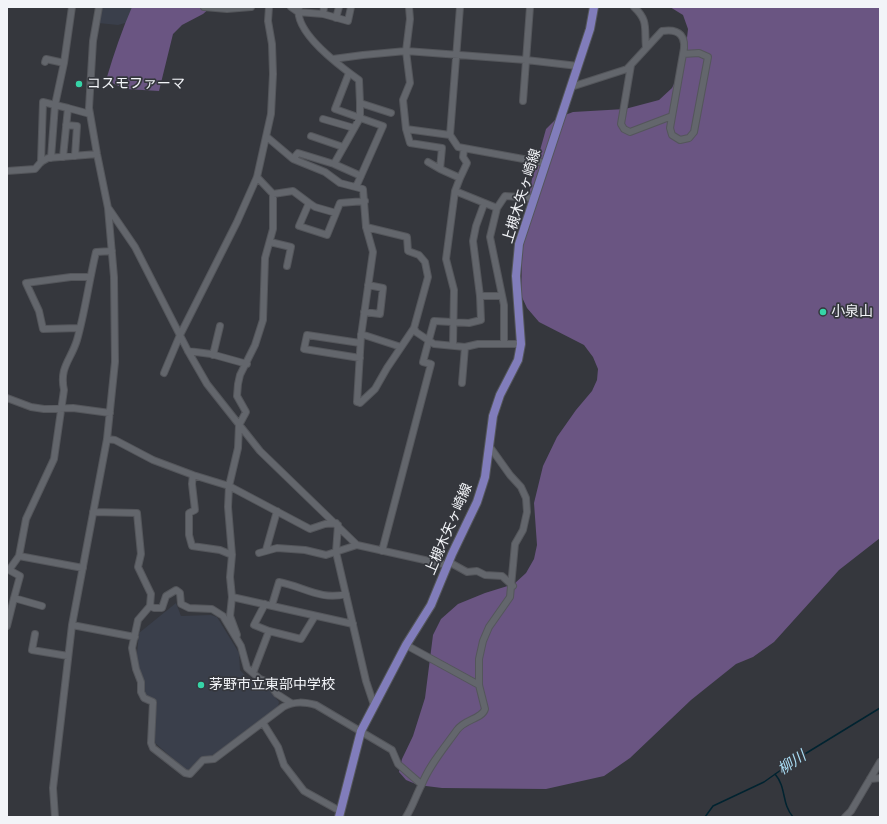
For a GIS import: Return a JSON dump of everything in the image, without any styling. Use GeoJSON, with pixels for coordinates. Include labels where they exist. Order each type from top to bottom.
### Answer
{"type":"FeatureCollection","features":[{"type":"Feature","properties":{"kind":"main road","name":"上槻木矢ヶ崎線"},"geometry":{"type":"LineString","coordinates":[[340,814],[361,731],[406,645],[431,605],[477,502],[485,477],[493,416],[500,395],[518,360],[521,344],[521,329],[516,292],[516,264],[519,244],[590,29],[594,7]]}},
{"type":"Feature","properties":{"kind":"street"},"geometry":{"type":"LineString","coordinates":[[51,158],[54,105],[64,63],[72,7]]}},
{"type":"Feature","properties":{"kind":"street"},"geometry":{"type":"LineString","coordinates":[[55,817],[53,788],[72,625],[107,439],[115,362],[112,251],[108,208],[90,114],[90,74],[99,7]]}},
{"type":"Feature","properties":{"kind":"street"},"geometry":{"type":"LineString","coordinates":[[204,7],[227,9],[252,7]]}},
{"type":"Feature","properties":{"kind":"street"},"geometry":{"type":"LineString","coordinates":[[164,373],[180,335],[237,222],[257,177],[271,114],[273,74],[272,44],[268,21],[269,7]]}},
{"type":"Feature","properties":{"kind":"street"},"geometry":{"type":"LineString","coordinates":[[291,7],[298,10],[310,10],[348,21],[351,7]]}},
{"type":"Feature","properties":{"kind":"street"},"geometry":{"type":"LineString","coordinates":[[323,14],[324,7]]}},
{"type":"Feature","properties":{"kind":"street"},"geometry":{"type":"LineString","coordinates":[[336,18],[339,7]]}},
{"type":"Feature","properties":{"kind":"street"},"geometry":{"type":"LineString","coordinates":[[409,7],[410,19],[406,51],[410,83],[403,100],[406,129],[410,143],[442,148],[440,169]]}},
{"type":"Feature","properties":{"kind":"street"},"geometry":{"type":"LineString","coordinates":[[460,7],[450,134],[458,147],[464,149],[545,163]]}},
{"type":"Feature","properties":{"kind":"street"},"geometry":{"type":"LineString","coordinates":[[523,101],[530,7]]}},
{"type":"Feature","properties":{"kind":"street"},"geometry":{"type":"LineString","coordinates":[[634,7],[642,14],[646,48]]}},
{"type":"Feature","properties":{"kind":"street"},"geometry":{"type":"LineString","coordinates":[[298,10],[300,22],[310,37],[333,60],[358,80],[360,118],[334,164]]}},
{"type":"Feature","properties":{"kind":"street"},"geometry":{"type":"LineString","coordinates":[[571,87],[627,69],[662,31],[675,31],[683,37],[686,43],[683,54],[670,128],[672,136],[680,140],[689,138],[694,132],[708,57],[699,53],[683,54]]}},
{"type":"Feature","properties":{"kind":"street"},"geometry":{"type":"LineString","coordinates":[[333,60],[363,55],[406,51],[526,60],[578,66]]}},
{"type":"Feature","properties":{"kind":"street"},"geometry":{"type":"LineString","coordinates":[[45,62],[46,59],[64,63]]}},
{"type":"Feature","properties":{"kind":"street"},"geometry":{"type":"LineString","coordinates":[[631,65],[621,124],[624,129],[630,132],[672,116]]}},
{"type":"Feature","properties":{"kind":"street"},"geometry":{"type":"LineString","coordinates":[[349,73],[335,110],[383,126],[356,187]]}},
{"type":"Feature","properties":{"kind":"street"},"geometry":{"type":"LineString","coordinates":[[41,162],[43,102],[90,114]]}},
{"type":"Feature","properties":{"kind":"street"},"geometry":{"type":"LineString","coordinates":[[360,103],[391,113]]}},
{"type":"Feature","properties":{"kind":"street"},"geometry":{"type":"LineString","coordinates":[[63,157],[64,133],[68,108]]}},
{"type":"Feature","properties":{"kind":"street"},"geometry":{"type":"LineString","coordinates":[[323,119],[354,128]]}},
{"type":"Feature","properties":{"kind":"street"},"geometry":{"type":"LineString","coordinates":[[66,125],[77,126],[75,156]]}},
{"type":"Feature","properties":{"kind":"street"},"geometry":{"type":"LineString","coordinates":[[406,129],[450,134]]}},
{"type":"Feature","properties":{"kind":"street"},"geometry":{"type":"LineString","coordinates":[[53,132],[64,133]]}},
{"type":"Feature","properties":{"kind":"street"},"geometry":{"type":"LineString","coordinates":[[311,136],[343,147]]}},
{"type":"Feature","properties":{"kind":"street"},"geometry":{"type":"LineString","coordinates":[[267,137],[293,159],[325,172],[340,183],[363,189],[366,227],[373,252],[360,343],[357,402],[360,403],[375,389],[414,328],[428,277],[424,262],[419,255],[408,251],[407,237],[366,227]]}},
{"type":"Feature","properties":{"kind":"street"},"geometry":{"type":"LineString","coordinates":[[453,345],[454,290],[446,259],[455,191],[467,163],[463,157],[464,149]]}},
{"type":"Feature","properties":{"kind":"street"},"geometry":{"type":"LineString","coordinates":[[293,159],[298,152],[334,164],[361,176]]}},
{"type":"Feature","properties":{"kind":"street"},"geometry":{"type":"LineString","coordinates":[[7,171],[35,169],[41,162],[51,158],[97,154]]}},
{"type":"Feature","properties":{"kind":"street"},"geometry":{"type":"LineString","coordinates":[[428,162],[460,178]]}},
{"type":"Feature","properties":{"kind":"street"},"geometry":{"type":"LineString","coordinates":[[236,637],[237,635],[230,616],[232,597],[230,577],[232,555],[228,524],[229,486],[238,448],[239,425],[246,412],[237,396],[238,384],[240,375],[247,364],[255,345],[263,320],[265,258],[273,229],[273,194],[257,177]]}},
{"type":"Feature","properties":{"kind":"street"},"geometry":{"type":"LineString","coordinates":[[273,194],[293,191],[315,207],[336,213]]}},
{"type":"Feature","properties":{"kind":"street"},"geometry":{"type":"LineString","coordinates":[[455,191],[497,208]]}},
{"type":"Feature","properties":{"kind":"street"},"geometry":{"type":"LineString","coordinates":[[504,344],[502,296],[490,236],[497,208],[505,196],[534,198]]}},
{"type":"Feature","properties":{"kind":"street"},"geometry":{"type":"LineString","coordinates":[[309,203],[299,226],[327,235],[340,203],[365,201]]}},
{"type":"Feature","properties":{"kind":"street"},"geometry":{"type":"LineString","coordinates":[[382,552],[432,364],[423,362],[434,321],[469,323],[481,320],[480,296],[473,241],[476,226],[484,204]]}},
{"type":"Feature","properties":{"kind":"street"},"geometry":{"type":"LineString","coordinates":[[108,208],[135,247],[188,351],[207,384],[270,461],[337,524],[357,545],[382,552],[448,564],[467,572],[477,571],[485,575],[502,576],[513,586]]}},
{"type":"Feature","properties":{"kind":"street"},"geometry":{"type":"LineString","coordinates":[[270,242],[292,247],[288,266]]}},
{"type":"Feature","properties":{"kind":"street"},"geometry":{"type":"LineString","coordinates":[[7,626],[20,576],[8,572],[19,556],[26,519],[54,459],[64,390],[62,379],[63,371],[77,341],[96,252],[112,251]]}},
{"type":"Feature","properties":{"kind":"street"},"geometry":{"type":"LineString","coordinates":[[79,328],[43,329],[39,311],[26,283],[65,277],[90,277]]}},
{"type":"Feature","properties":{"kind":"street"},"geometry":{"type":"LineString","coordinates":[[364,312],[380,314],[383,288],[368,285]]}},
{"type":"Feature","properties":{"kind":"street"},"geometry":{"type":"LineString","coordinates":[[480,296],[502,296]]}},
{"type":"Feature","properties":{"kind":"street"},"geometry":{"type":"LineString","coordinates":[[213,355],[220,326]]}},
{"type":"Feature","properties":{"kind":"street"},"geometry":{"type":"LineString","coordinates":[[414,328],[434,344],[465,347],[478,344],[521,344]]}},
{"type":"Feature","properties":{"kind":"street"},"geometry":{"type":"LineString","coordinates":[[361,334],[401,347]]}},
{"type":"Feature","properties":{"kind":"street"},"geometry":{"type":"LineString","coordinates":[[360,343],[307,335],[304,349],[360,358]]}},
{"type":"Feature","properties":{"kind":"street"},"geometry":{"type":"LineString","coordinates":[[462,383],[465,347]]}},
{"type":"Feature","properties":{"kind":"street"},"geometry":{"type":"LineString","coordinates":[[188,351],[213,355],[247,364]]}},
{"type":"Feature","properties":{"kind":"street"},"geometry":{"type":"LineString","coordinates":[[7,398],[31,407],[61,408],[110,413]]}},
{"type":"Feature","properties":{"kind":"street"},"geometry":{"type":"LineString","coordinates":[[107,439],[115,440],[135,452],[193,475],[229,486],[310,529],[325,524],[337,524]]}},
{"type":"Feature","properties":{"kind":"street"},"geometry":{"type":"LineString","coordinates":[[406,817],[421,784],[460,726],[484,713],[485,702],[479,685],[479,659],[483,641],[489,627],[510,597],[513,586],[512,556],[515,544],[525,523],[527,512],[526,498],[521,486],[510,476],[490,447]]}},
{"type":"Feature","properties":{"kind":"street"},"geometry":{"type":"LineString","coordinates":[[193,475],[192,484],[195,510],[189,513],[189,534],[192,546],[220,550],[232,555]]}},
{"type":"Feature","properties":{"kind":"street"},"geometry":{"type":"LineString","coordinates":[[266,550],[276,511]]}},
{"type":"Feature","properties":{"kind":"street"},"geometry":{"type":"LineString","coordinates":[[93,512],[137,513],[141,554],[138,567],[151,594],[150,606],[138,620],[132,648],[136,669],[141,682],[141,692],[144,698],[152,702],[151,743],[153,748],[185,773],[190,774],[204,760],[214,759],[283,707],[291,703],[305,702],[316,705],[392,750],[398,764],[421,784]]}},
{"type":"Feature","properties":{"kind":"street"},"geometry":{"type":"LineString","coordinates":[[337,524],[336,551],[366,681],[374,705]]}},
{"type":"Feature","properties":{"kind":"street"},"geometry":{"type":"LineString","coordinates":[[259,553],[277,548],[293,548],[326,555],[357,545]]}},
{"type":"Feature","properties":{"kind":"street"},"geometry":{"type":"LineString","coordinates":[[19,556],[83,568]]}},
{"type":"Feature","properties":{"kind":"street"},"geometry":{"type":"LineString","coordinates":[[315,616],[301,639],[269,631],[254,625],[268,604],[279,582],[292,584],[313,594],[335,597],[346,594]]}},
{"type":"Feature","properties":{"kind":"street"},"geometry":{"type":"LineString","coordinates":[[150,606],[162,608],[166,596],[178,590],[181,604],[189,608],[212,609],[223,616],[236,637],[244,654],[246,666],[260,679],[268,682],[277,694],[291,703]]}},
{"type":"Feature","properties":{"kind":"street"},"geometry":{"type":"LineString","coordinates":[[232,597],[353,624]]}},
{"type":"Feature","properties":{"kind":"street"},"geometry":{"type":"LineString","coordinates":[[14,598],[42,606]]}},
{"type":"Feature","properties":{"kind":"street"},"geometry":{"type":"LineString","coordinates":[[72,625],[135,637]]}},
{"type":"Feature","properties":{"kind":"street"},"geometry":{"type":"LineString","coordinates":[[253,673],[269,631]]}},
{"type":"Feature","properties":{"kind":"street"},"geometry":{"type":"LineString","coordinates":[[35,634],[32,650],[68,656]]}},
{"type":"Feature","properties":{"kind":"street"},"geometry":{"type":"LineString","coordinates":[[406,645],[479,685]]}},
{"type":"Feature","properties":{"kind":"street"},"geometry":{"type":"LineString","coordinates":[[263,723],[278,747],[284,765],[304,791],[340,814]]}},
{"type":"Feature","properties":{"kind":"street"},"geometry":{"type":"LineString","coordinates":[[845,817],[851,811],[880,762]]}},
{"type":"Feature","properties":{"kind":"street"},"geometry":{"type":"LineString","coordinates":[[870,779],[880,778]]}},
{"type":"Feature","properties":{"kind":"shaded area"},"geometry":{"type":"Polygon","coordinates":[[[101,7],[183,7],[118,25],[98,23],[101,7]]]}},
{"type":"Feature","properties":{"kind":"shaded area"},"geometry":{"type":"Polygon","coordinates":[[[132,7],[211,7],[203,14],[182,25],[173,34],[159,91],[126,89],[114,84],[107,77],[118,42],[132,7]]]}},
{"type":"Feature","properties":{"kind":"shaded area"},"geometry":{"type":"Polygon","coordinates":[[[670,7],[880,7],[880,538],[839,570],[774,642],[753,657],[736,664],[691,700],[630,758],[604,776],[546,789],[442,788],[418,785],[406,780],[399,772],[402,759],[413,736],[425,698],[433,635],[441,619],[458,604],[485,593],[514,584],[526,573],[534,559],[537,545],[534,503],[543,466],[557,437],[576,410],[592,391],[597,380],[598,369],[593,357],[584,345],[539,322],[527,308],[521,295],[523,228],[532,179],[546,129],[557,118],[573,112],[625,109],[659,100],[672,88],[684,64],[688,29],[683,15],[670,7]]]}},
{"type":"Feature","properties":{"kind":"shaded area","name":"茅野市立東部中学校"},"geometry":{"type":"Polygon","coordinates":[[[176,603],[181,616],[211,615],[217,617],[239,653],[240,670],[252,683],[267,687],[279,702],[278,707],[212,756],[199,759],[187,771],[154,742],[153,737],[157,701],[145,697],[136,663],[139,633],[176,603]]]}},
{"type":"Feature","properties":{"kind":"waterway","name":"柳川"},"geometry":{"type":"LineString","coordinates":[[705,817],[713,806],[764,782],[795,760],[880,708]]}},
{"type":"Feature","properties":{"kind":"waterway"},"geometry":{"type":"LineString","coordinates":[[775,774],[779,779],[789,812],[793,817]]}},
{"type":"Feature","properties":{"kind":"place","name":"コスモファーマ"},"geometry":{"type":"Point","coordinates":[79,84]}},
{"type":"Feature","properties":{"kind":"place","name":"小泉山"},"geometry":{"type":"Point","coordinates":[823,312]}},
{"type":"Feature","properties":{"kind":"place","name":"茅野市立東部中学校"},"geometry":{"type":"Point","coordinates":[201,685]}}]}
